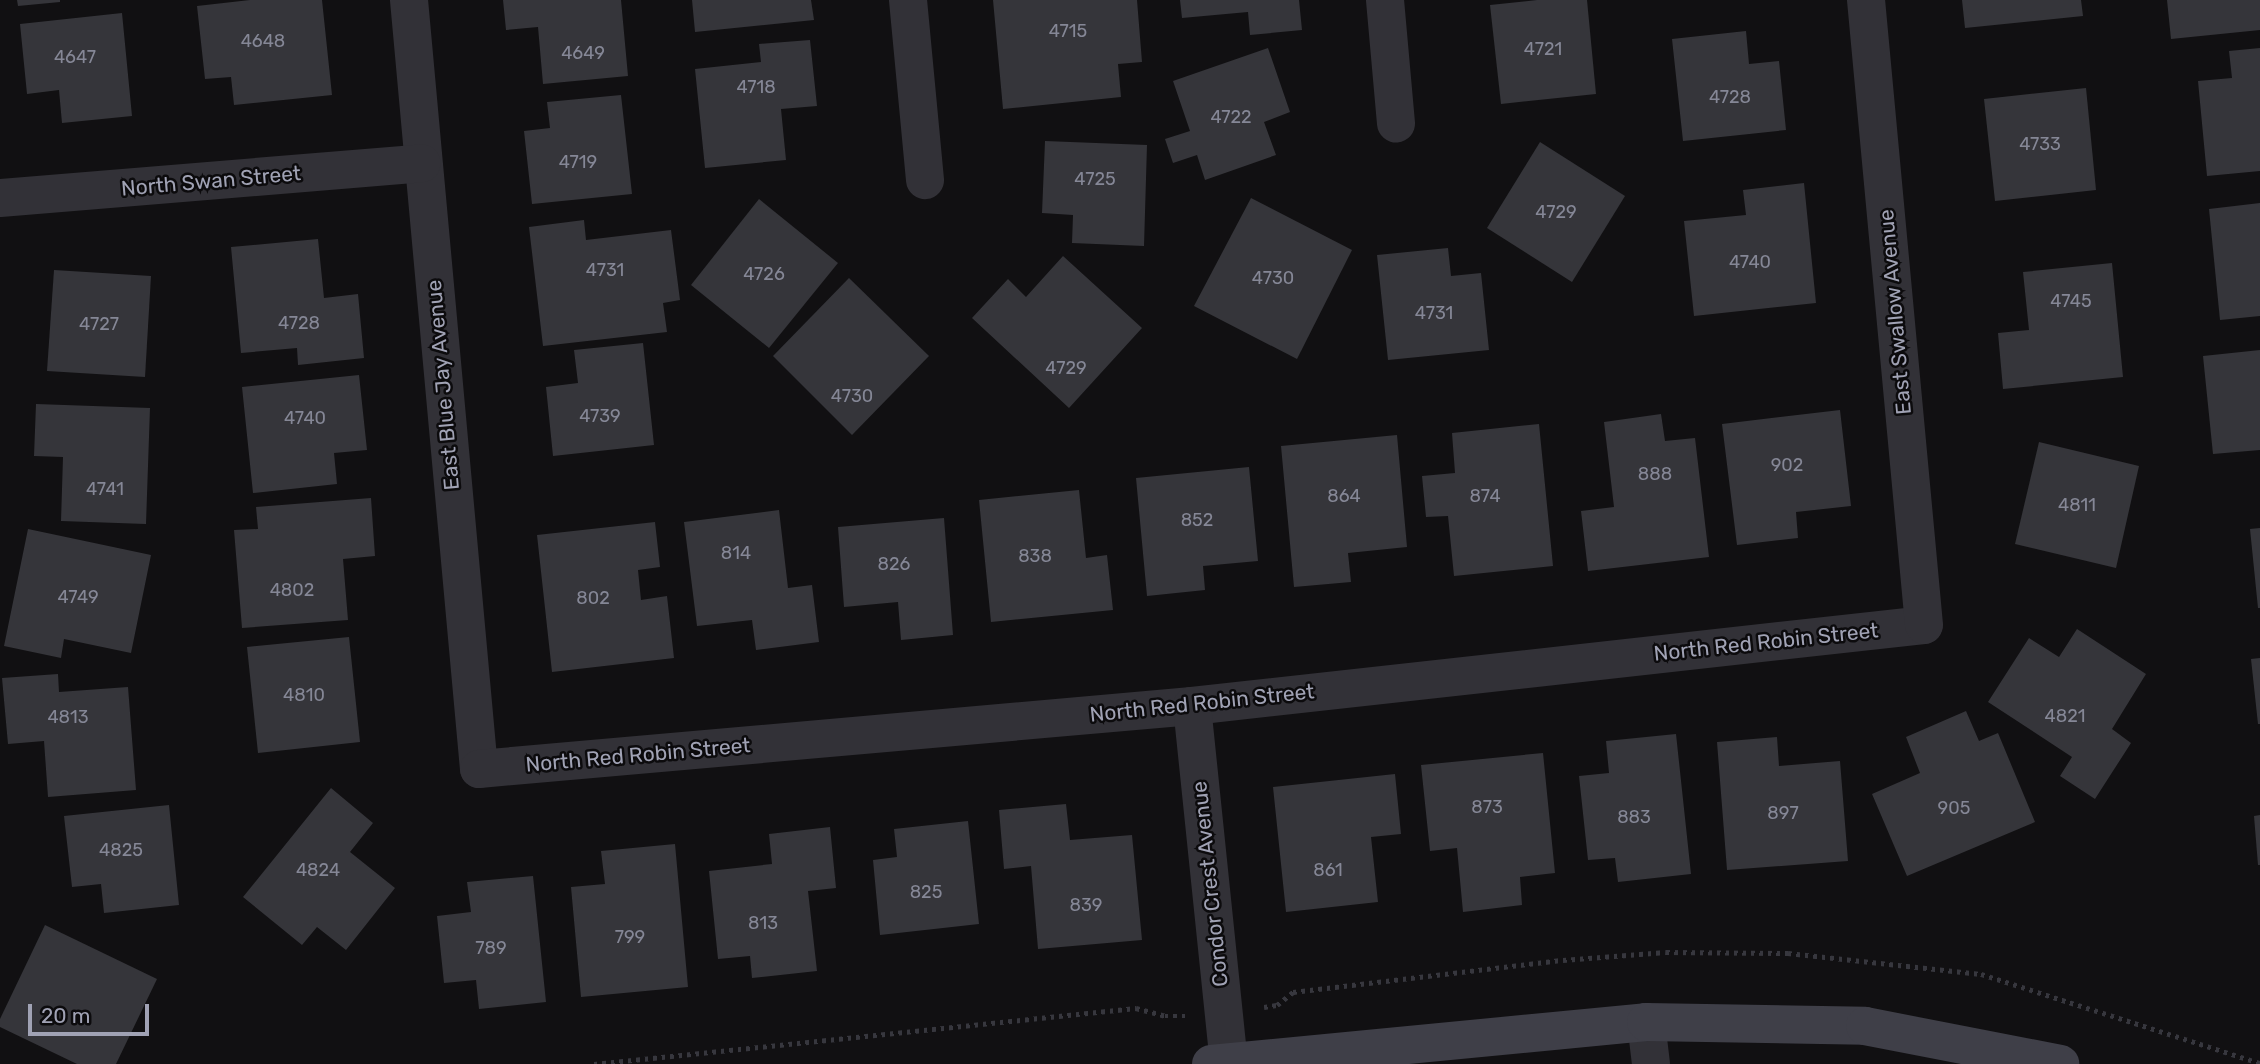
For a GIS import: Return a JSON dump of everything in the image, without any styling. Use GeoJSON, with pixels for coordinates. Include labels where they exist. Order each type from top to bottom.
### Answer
{"type":"FeatureCollection","features":[{"type":"Feature","properties":{"kind":"street","name":"East Blue Jay Avenue"},"geometry":{"type":"LineString","coordinates":[[409,0],[479,769]]}},
{"type":"Feature","properties":{"kind":"street"},"geometry":{"type":"LineString","coordinates":[[908,0],[925,180]]}},
{"type":"Feature","properties":{"kind":"street"},"geometry":{"type":"LineString","coordinates":[[1385,0],[1395,124]]}},
{"type":"Feature","properties":{"kind":"street","name":"East Swallow Avenue"},"geometry":{"type":"LineString","coordinates":[[1866,0],[1924,625]]}},
{"type":"Feature","properties":{"kind":"street","name":"North Swan Street"},"geometry":{"type":"LineString","coordinates":[[0,198],[422,163]]}},
{"type":"Feature","properties":{"kind":"street","name":"North Red Robin Street"},"geometry":{"type":"LineString","coordinates":[[479,769],[1192,706],[1924,625]]}},
{"type":"Feature","properties":{"kind":"street","name":"Condor Crest Avenue"},"geometry":{"type":"LineString","coordinates":[[1192,706],[1220,1063]]}},
{"type":"Feature","properties":{"kind":"street"},"geometry":{"type":"LineString","coordinates":[[1220,1063],[1646,1022],[1865,1026],[2044,1062]]}},
{"type":"Feature","properties":{"kind":"street"},"geometry":{"type":"LineString","coordinates":[[1646,1022],[1651,1064]]}},
{"type":"Feature","properties":{"kind":"building"},"geometry":{"type":"Polygon","coordinates":[[[17,0],[60,0],[60,2],[18,6],[17,0]]]}},
{"type":"Feature","properties":{"kind":"building"},"geometry":{"type":"Polygon","coordinates":[[[250,0],[322,0],[332,95],[234,105],[231,77],[205,79],[197,6],[250,0]]]}},
{"type":"Feature","properties":{"kind":"building"},"geometry":{"type":"Polygon","coordinates":[[[503,0],[621,0],[628,76],[543,84],[538,27],[506,30],[503,0]]]}},
{"type":"Feature","properties":{"kind":"building"},"geometry":{"type":"Polygon","coordinates":[[[692,0],[811,0],[814,20],[695,32],[692,0]]]}},
{"type":"Feature","properties":{"kind":"building"},"geometry":{"type":"Polygon","coordinates":[[[993,0],[1137,0],[1142,62],[1118,64],[1121,97],[1003,109],[993,0]]]}},
{"type":"Feature","properties":{"kind":"building"},"geometry":{"type":"Polygon","coordinates":[[[1180,0],[1299,0],[1302,30],[1250,35],[1248,12],[1182,18],[1180,0]]]}},
{"type":"Feature","properties":{"kind":"building"},"geometry":{"type":"Polygon","coordinates":[[[1537,0],[1587,0],[1596,94],[1501,104],[1490,5],[1537,0]]]}},
{"type":"Feature","properties":{"kind":"building"},"geometry":{"type":"Polygon","coordinates":[[[1962,0],[2081,0],[2083,16],[1965,28],[1962,0]]]}},
{"type":"Feature","properties":{"kind":"building"},"geometry":{"type":"Polygon","coordinates":[[[2167,0],[2260,0],[2260,30],[2171,39],[2167,0]]]}},
{"type":"Feature","properties":{"kind":"building"},"geometry":{"type":"Polygon","coordinates":[[[122,13],[132,116],[62,123],[59,90],[27,94],[20,24],[122,13]]]}},
{"type":"Feature","properties":{"kind":"building"},"geometry":{"type":"Polygon","coordinates":[[[1746,31],[1749,64],[1779,61],[1786,130],[1683,141],[1672,39],[1746,31]]]}},
{"type":"Feature","properties":{"kind":"building"},"geometry":{"type":"Polygon","coordinates":[[[810,40],[817,106],[781,109],[786,160],[705,168],[695,69],[761,62],[759,44],[810,40]]]}},
{"type":"Feature","properties":{"kind":"building"},"geometry":{"type":"Polygon","coordinates":[[[1268,48],[1290,112],[1264,122],[1276,155],[1205,180],[1197,155],[1173,163],[1165,139],[1190,131],[1173,81],[1268,48]]]}},
{"type":"Feature","properties":{"kind":"building"},"geometry":{"type":"Polygon","coordinates":[[[2260,48],[2260,171],[2207,176],[2198,81],[2232,78],[2229,51],[2260,48]]]}},
{"type":"Feature","properties":{"kind":"building"},"geometry":{"type":"Polygon","coordinates":[[[2086,88],[2096,190],[1995,201],[1984,99],[2086,88]]]}},
{"type":"Feature","properties":{"kind":"building"},"geometry":{"type":"Polygon","coordinates":[[[621,95],[632,194],[532,204],[524,131],[550,128],[547,102],[621,95]]]}},
{"type":"Feature","properties":{"kind":"building"},"geometry":{"type":"Polygon","coordinates":[[[1045,141],[1147,145],[1144,246],[1072,243],[1073,215],[1042,213],[1045,141]]]}},
{"type":"Feature","properties":{"kind":"building"},"geometry":{"type":"Polygon","coordinates":[[[1540,142],[1625,196],[1572,282],[1487,228],[1540,142]]]}},
{"type":"Feature","properties":{"kind":"building"},"geometry":{"type":"Polygon","coordinates":[[[1804,183],[1816,303],[1694,316],[1684,221],[1746,215],[1743,190],[1804,183]]]}},
{"type":"Feature","properties":{"kind":"building"},"geometry":{"type":"Polygon","coordinates":[[[1251,198],[1352,250],[1297,359],[1194,306],[1251,198]]]}},
{"type":"Feature","properties":{"kind":"building"},"geometry":{"type":"Polygon","coordinates":[[[759,199],[838,263],[769,348],[691,285],[759,199]]]}},
{"type":"Feature","properties":{"kind":"building"},"geometry":{"type":"Polygon","coordinates":[[[2260,203],[2260,316],[2220,320],[2209,209],[2260,203]]]}},
{"type":"Feature","properties":{"kind":"building"},"geometry":{"type":"Polygon","coordinates":[[[584,220],[586,240],[671,230],[680,300],[663,303],[667,332],[543,346],[529,227],[584,220]]]}},
{"type":"Feature","properties":{"kind":"building"},"geometry":{"type":"Polygon","coordinates":[[[318,239],[324,298],[358,294],[364,358],[298,365],[297,348],[241,353],[231,247],[318,239]]]}},
{"type":"Feature","properties":{"kind":"building"},"geometry":{"type":"Polygon","coordinates":[[[1448,248],[1451,276],[1481,273],[1489,350],[1388,360],[1377,255],[1448,248]]]}},
{"type":"Feature","properties":{"kind":"building"},"geometry":{"type":"Polygon","coordinates":[[[1063,256],[1142,328],[1069,408],[972,318],[1008,279],[1026,297],[1063,256]]]}},
{"type":"Feature","properties":{"kind":"building"},"geometry":{"type":"Polygon","coordinates":[[[2112,263],[2123,377],[2003,389],[1998,333],[2029,330],[2023,272],[2112,263]]]}},
{"type":"Feature","properties":{"kind":"building"},"geometry":{"type":"Polygon","coordinates":[[[54,270],[151,276],[145,377],[47,371],[54,270]]]}},
{"type":"Feature","properties":{"kind":"building"},"geometry":{"type":"Polygon","coordinates":[[[849,278],[929,356],[852,435],[773,356],[849,278]]]}},
{"type":"Feature","properties":{"kind":"building"},"geometry":{"type":"Polygon","coordinates":[[[643,343],[654,445],[553,456],[546,387],[578,383],[574,350],[643,343]]]}},
{"type":"Feature","properties":{"kind":"building"},"geometry":{"type":"Polygon","coordinates":[[[2260,350],[2260,450],[2213,454],[2203,356],[2260,350]]]}},
{"type":"Feature","properties":{"kind":"building"},"geometry":{"type":"Polygon","coordinates":[[[359,375],[367,450],[334,453],[337,484],[253,493],[242,387],[359,375]]]}},
{"type":"Feature","properties":{"kind":"building"},"geometry":{"type":"Polygon","coordinates":[[[36,404],[150,408],[146,524],[61,521],[63,457],[34,456],[36,404]]]}},
{"type":"Feature","properties":{"kind":"building"},"geometry":{"type":"Polygon","coordinates":[[[1840,410],[1851,506],[1796,512],[1798,538],[1737,545],[1722,424],[1840,410]]]}},
{"type":"Feature","properties":{"kind":"building"},"geometry":{"type":"Polygon","coordinates":[[[1661,414],[1665,441],[1695,438],[1709,557],[1588,571],[1581,511],[1614,507],[1604,422],[1661,414]]]}},
{"type":"Feature","properties":{"kind":"building"},"geometry":{"type":"Polygon","coordinates":[[[1539,424],[1553,566],[1454,576],[1448,516],[1426,517],[1422,476],[1455,473],[1452,433],[1539,424]]]}},
{"type":"Feature","properties":{"kind":"building"},"geometry":{"type":"Polygon","coordinates":[[[1397,435],[1407,547],[1348,553],[1351,582],[1294,587],[1281,446],[1397,435]]]}},
{"type":"Feature","properties":{"kind":"building"},"geometry":{"type":"Polygon","coordinates":[[[2039,442],[2139,466],[2116,568],[2015,544],[2039,442]]]}},
{"type":"Feature","properties":{"kind":"building"},"geometry":{"type":"Polygon","coordinates":[[[1249,467],[1258,561],[1203,566],[1205,590],[1147,596],[1136,478],[1249,467]]]}},
{"type":"Feature","properties":{"kind":"building"},"geometry":{"type":"Polygon","coordinates":[[[1079,490],[1086,558],[1107,555],[1113,610],[991,622],[979,500],[1079,490]]]}},
{"type":"Feature","properties":{"kind":"building"},"geometry":{"type":"Polygon","coordinates":[[[371,498],[375,556],[343,559],[348,620],[242,628],[234,530],[258,529],[256,507],[371,498]]]}},
{"type":"Feature","properties":{"kind":"building"},"geometry":{"type":"Polygon","coordinates":[[[779,510],[788,588],[812,585],[819,642],[756,650],[752,620],[697,626],[684,522],[779,510]]]}},
{"type":"Feature","properties":{"kind":"building"},"geometry":{"type":"Polygon","coordinates":[[[944,518],[953,635],[901,640],[898,602],[844,607],[838,527],[944,518]]]}},
{"type":"Feature","properties":{"kind":"building"},"geometry":{"type":"Polygon","coordinates":[[[655,522],[660,567],[638,570],[641,600],[667,596],[674,658],[552,672],[537,535],[655,522]]]}},
{"type":"Feature","properties":{"kind":"building"},"geometry":{"type":"Polygon","coordinates":[[[2260,528],[2260,608],[2258,608],[2250,529],[2260,528]]]}},
{"type":"Feature","properties":{"kind":"building"},"geometry":{"type":"Polygon","coordinates":[[[28,529],[151,555],[131,653],[64,639],[61,658],[4,646],[28,529]]]}},
{"type":"Feature","properties":{"kind":"building"},"geometry":{"type":"Polygon","coordinates":[[[2077,629],[2146,674],[2112,729],[2131,743],[2095,799],[2060,776],[2072,757],[1988,702],[2029,638],[2059,657],[2077,629]]]}},
{"type":"Feature","properties":{"kind":"building"},"geometry":{"type":"Polygon","coordinates":[[[349,637],[360,742],[258,753],[247,647],[349,637]]]}},
{"type":"Feature","properties":{"kind":"building"},"geometry":{"type":"Polygon","coordinates":[[[2260,658],[2260,724],[2258,724],[2251,659],[2260,658]]]}},
{"type":"Feature","properties":{"kind":"building"},"geometry":{"type":"Polygon","coordinates":[[[58,674],[59,692],[128,687],[136,790],[48,797],[44,741],[8,744],[2,678],[58,674]]]}},
{"type":"Feature","properties":{"kind":"building"},"geometry":{"type":"Polygon","coordinates":[[[1966,711],[1979,741],[1998,733],[2035,822],[1907,876],[1872,794],[1920,773],[1906,737],[1966,711]]]}},
{"type":"Feature","properties":{"kind":"building"},"geometry":{"type":"Polygon","coordinates":[[[1676,734],[1691,874],[1618,882],[1615,858],[1588,860],[1579,776],[1609,773],[1606,741],[1676,734]]]}},
{"type":"Feature","properties":{"kind":"building"},"geometry":{"type":"Polygon","coordinates":[[[1777,737],[1779,766],[1840,761],[1848,861],[1727,870],[1717,742],[1777,737]]]}},
{"type":"Feature","properties":{"kind":"building"},"geometry":{"type":"Polygon","coordinates":[[[1543,753],[1555,873],[1520,877],[1522,905],[1463,912],[1457,848],[1430,851],[1421,765],[1543,753]]]}},
{"type":"Feature","properties":{"kind":"building"},"geometry":{"type":"Polygon","coordinates":[[[1395,774],[1401,834],[1371,837],[1378,902],[1286,912],[1273,787],[1395,774]]]}},
{"type":"Feature","properties":{"kind":"building"},"geometry":{"type":"Polygon","coordinates":[[[331,788],[373,823],[350,852],[395,888],[346,950],[317,927],[302,945],[243,897],[331,788]]]}},
{"type":"Feature","properties":{"kind":"building"},"geometry":{"type":"Polygon","coordinates":[[[1066,804],[1070,840],[1132,835],[1142,940],[1038,949],[1031,866],[1004,869],[999,810],[1066,804]]]}},
{"type":"Feature","properties":{"kind":"building"},"geometry":{"type":"Polygon","coordinates":[[[169,805],[179,905],[104,913],[101,884],[72,887],[64,816],[169,805]]]}},
{"type":"Feature","properties":{"kind":"building"},"geometry":{"type":"Polygon","coordinates":[[[2260,815],[2260,865],[2258,865],[2254,816],[2260,815]]]}},
{"type":"Feature","properties":{"kind":"building"},"geometry":{"type":"Polygon","coordinates":[[[968,821],[979,924],[880,935],[873,860],[897,857],[894,829],[968,821]]]}},
{"type":"Feature","properties":{"kind":"building"},"geometry":{"type":"Polygon","coordinates":[[[830,827],[836,888],[808,891],[817,971],[752,978],[750,956],[718,959],[709,871],[772,864],[769,834],[830,827]]]}},
{"type":"Feature","properties":{"kind":"building"},"geometry":{"type":"Polygon","coordinates":[[[675,844],[688,987],[581,997],[571,887],[605,884],[601,851],[675,844]]]}},
{"type":"Feature","properties":{"kind":"building"},"geometry":{"type":"Polygon","coordinates":[[[533,876],[546,1002],[479,1009],[476,980],[444,983],[437,916],[471,912],[467,882],[533,876]]]}},
{"type":"Feature","properties":{"kind":"building"},"geometry":{"type":"Polygon","coordinates":[[[45,925],[157,979],[116,1064],[77,1064],[0,1027],[0,1019],[45,925]]]}}]}
